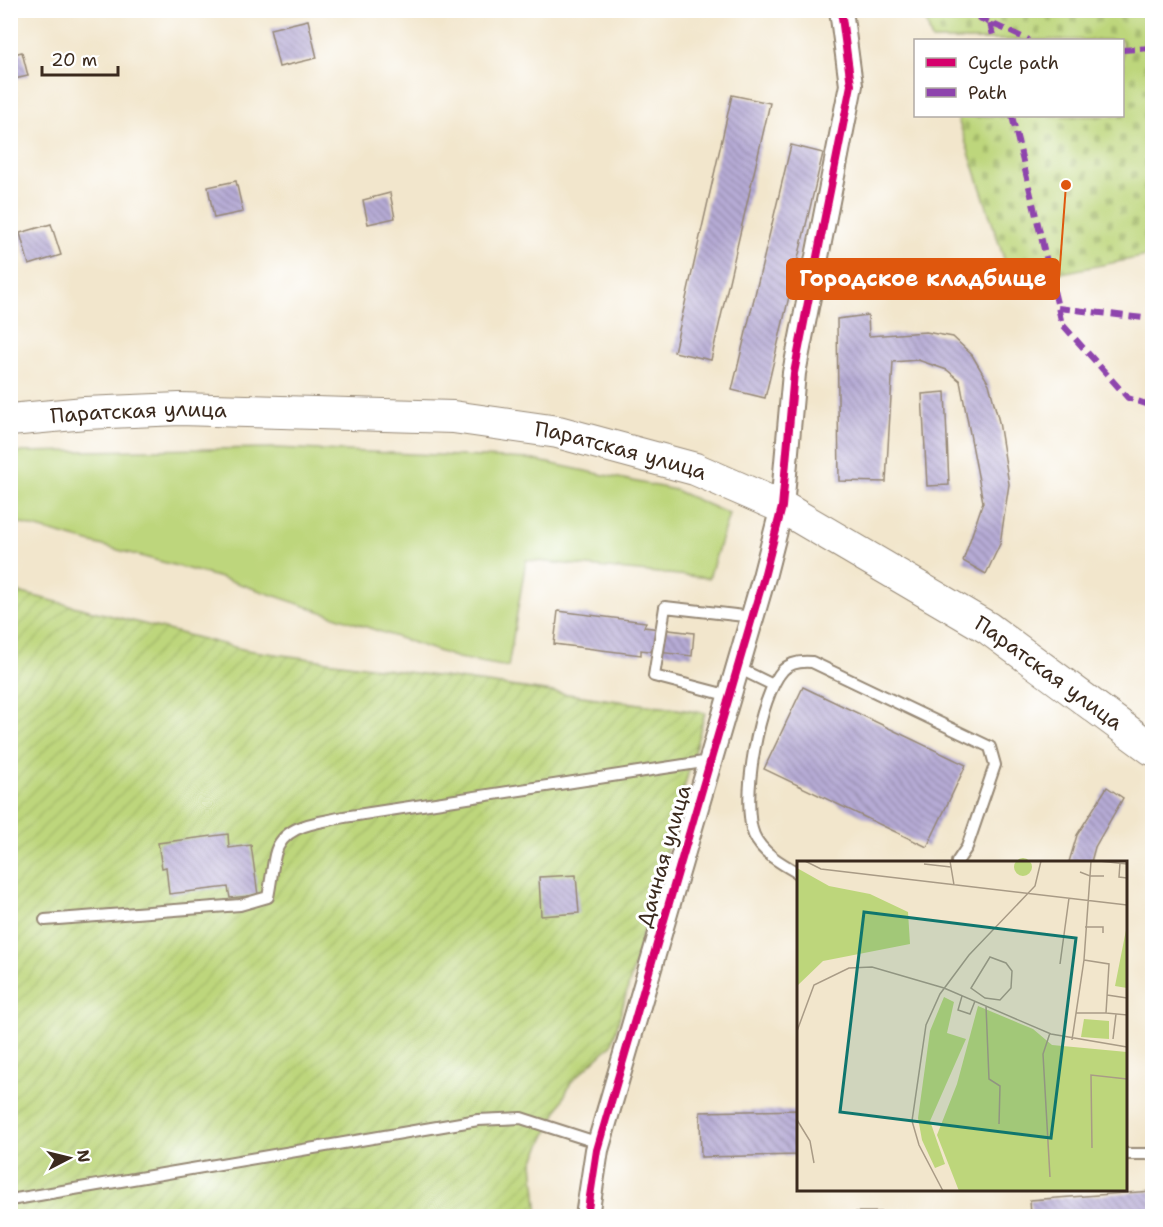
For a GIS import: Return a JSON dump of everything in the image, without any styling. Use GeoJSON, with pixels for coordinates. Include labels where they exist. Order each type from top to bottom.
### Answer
{"type":"FeatureCollection","features":[{"type":"Feature","properties":{"kind":"main road","name":"Паратская улица"},"geometry":{"type":"LineString","coordinates":[[10,420],[85,412],[180,409],[453,417],[558,432],[630,450],[695,469],[782,507],[988,628],[1152,749]]}},
{"type":"Feature","properties":{"kind":"street","name":"Дачная улица"},"geometry":{"type":"LineString","coordinates":[[587,1216],[599,1143],[753,617],[782,507],[794,373],[851,85],[841,10]]}},
{"type":"Feature","properties":{"kind":"lane"},"geometry":{"type":"LineString","coordinates":[[730,696],[654,676],[665,607],[753,617]]}},
{"type":"Feature","properties":{"kind":"lane"},"geometry":{"type":"LineString","coordinates":[[797,872],[772,858],[754,834],[749,800],[752,752],[773,685],[784,669],[800,661],[812,662],[990,747],[995,765],[967,847],[958,861]]}},
{"type":"Feature","properties":{"kind":"lane"},"geometry":{"type":"LineString","coordinates":[[738,668],[773,685]]}},
{"type":"Feature","properties":{"kind":"lane"},"geometry":{"type":"LineString","coordinates":[[45,920],[240,905],[263,900],[268,897],[275,853],[283,836],[296,828],[344,817],[710,761]]}},
{"type":"Feature","properties":{"kind":"lane"},"geometry":{"type":"LineString","coordinates":[[10,1200],[478,1120],[521,1118],[599,1143]]}},
{"type":"Feature","properties":{"kind":"lane"},"geometry":{"type":"LineString","coordinates":[[1127,1154],[1152,1154]]}},
{"type":"Feature","properties":{"kind":"green space"},"geometry":{"type":"Polygon","coordinates":[[[923,11],[1152,11],[1152,255],[1012,283],[957,117],[1124,117],[1124,39],[932,39],[923,11]]]}},
{"type":"Feature","properties":{"kind":"green space"},"geometry":{"type":"Polygon","coordinates":[[[276,448],[529,459],[675,490],[729,514],[709,578],[526,560],[508,667],[458,658],[225,579],[11,521],[11,455],[22,452],[276,448]]]}},
{"type":"Feature","properties":{"kind":"green space"},"geometry":{"type":"Polygon","coordinates":[[[10,590],[246,650],[705,713],[612,1044],[571,1082],[533,1162],[538,1216],[11,1216],[10,590]]]}},
{"type":"Feature","properties":{"kind":"building"},"geometry":{"type":"Polygon","coordinates":[[[308,20],[317,58],[279,67],[270,29],[308,20]]]}},
{"type":"Feature","properties":{"kind":"building"},"geometry":{"type":"Polygon","coordinates":[[[22,52],[28,76],[10,80],[10,55],[22,52]]]}},
{"type":"Feature","properties":{"kind":"building"},"geometry":{"type":"Polygon","coordinates":[[[732,95],[770,103],[711,360],[674,352],[732,95]]]}},
{"type":"Feature","properties":{"kind":"building"},"geometry":{"type":"Polygon","coordinates":[[[791,145],[823,153],[765,398],[732,390],[791,145]]]}},
{"type":"Feature","properties":{"kind":"building"},"geometry":{"type":"Polygon","coordinates":[[[236,181],[243,212],[214,218],[208,187],[236,181]]]}},
{"type":"Feature","properties":{"kind":"building"},"geometry":{"type":"Polygon","coordinates":[[[390,193],[395,218],[368,224],[363,200],[390,193]]]}},
{"type":"Feature","properties":{"kind":"building"},"geometry":{"type":"Polygon","coordinates":[[[51,224],[61,255],[29,265],[20,233],[51,224]]]}},
{"type":"Feature","properties":{"kind":"building"},"geometry":{"type":"Polygon","coordinates":[[[868,315],[869,336],[926,332],[953,337],[972,355],[989,384],[999,422],[1009,484],[1000,544],[986,574],[963,561],[983,502],[960,381],[947,370],[918,360],[893,362],[886,482],[839,481],[837,319],[868,315]]]}},
{"type":"Feature","properties":{"kind":"building"},"geometry":{"type":"Polygon","coordinates":[[[945,392],[949,485],[927,486],[922,394],[945,392]]]}},
{"type":"Feature","properties":{"kind":"building"},"geometry":{"type":"Polygon","coordinates":[[[558,611],[646,622],[644,627],[694,633],[692,656],[641,650],[641,655],[554,644],[558,611]]]}},
{"type":"Feature","properties":{"kind":"building"},"geometry":{"type":"Polygon","coordinates":[[[803,687],[966,765],[927,847],[764,769],[803,687]]]}},
{"type":"Feature","properties":{"kind":"building"},"geometry":{"type":"Polygon","coordinates":[[[1107,787],[1123,798],[1095,847],[1091,861],[1069,861],[1077,835],[1107,787]]]}},
{"type":"Feature","properties":{"kind":"building"},"geometry":{"type":"Polygon","coordinates":[[[228,834],[229,848],[251,845],[258,895],[230,898],[228,887],[169,894],[166,867],[162,868],[158,843],[228,834]]]}},
{"type":"Feature","properties":{"kind":"building"},"geometry":{"type":"Polygon","coordinates":[[[576,875],[579,913],[541,916],[539,877],[576,875]]]}},
{"type":"Feature","properties":{"kind":"building"},"geometry":{"type":"Polygon","coordinates":[[[797,1110],[797,1155],[701,1157],[700,1112],[797,1110]]]}},
{"type":"Feature","properties":{"kind":"building"},"geometry":{"type":"Polygon","coordinates":[[[1152,1191],[1152,1216],[1031,1216],[1030,1200],[1152,1191]]]}},
{"type":"Feature","properties":{"kind":"building"},"geometry":{"type":"Polygon","coordinates":[[[856,1212],[974,1212],[974,1216],[856,1216],[856,1212]]]}},
{"type":"Feature","properties":{"kind":"marked path"},"geometry":{"type":"LineString","coordinates":[[961,10],[1027,39]]}},
{"type":"Feature","properties":{"kind":"marked path"},"geometry":{"type":"LineString","coordinates":[[990,23],[994,39]]}},
{"type":"Feature","properties":{"kind":"marked path"},"geometry":{"type":"LineString","coordinates":[[1124,50],[1152,48]]}},
{"type":"Feature","properties":{"kind":"marked path"},"geometry":{"type":"LineString","coordinates":[[1012,117],[1062,324],[1128,398],[1152,406]]}},
{"type":"Feature","properties":{"kind":"marked path"},"geometry":{"type":"LineString","coordinates":[[1058,308],[1152,319]]}},
{"type":"Feature","properties":{"kind":"cycle path"},"geometry":{"type":"LineString","coordinates":[[587,1216],[597,1150],[764,577],[782,507],[794,373],[851,85],[841,10]]}},
{"type":"Feature","properties":{"kind":"place","name":"Городское кладбище"},"geometry":{"type":"Point","coordinates":[1066,185]}}]}
